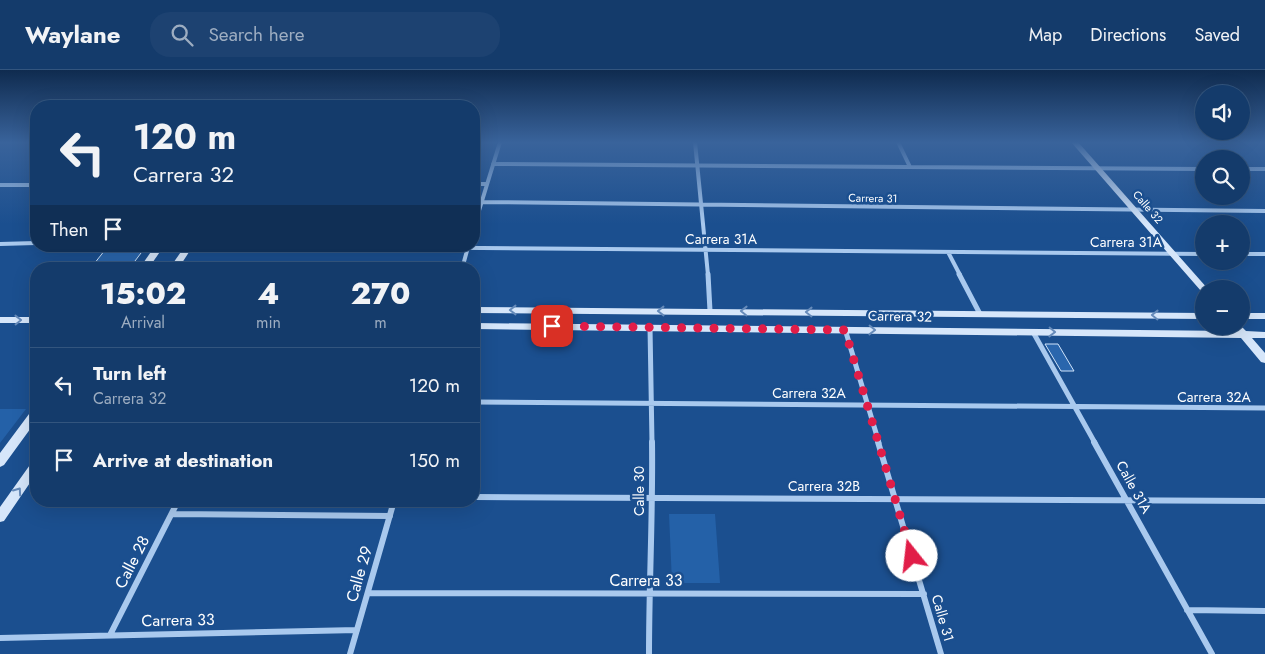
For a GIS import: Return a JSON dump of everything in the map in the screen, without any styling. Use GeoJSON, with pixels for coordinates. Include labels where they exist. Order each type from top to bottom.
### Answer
{"type":"FeatureCollection","features":[{"type":"Feature","properties":{"kind":"street"},"geometry":{"type":"LineString","coordinates":[[480,206],[491,169]]}},
{"type":"Feature","properties":{"kind":"street"},"geometry":{"type":"LineString","coordinates":[[698,169],[710,311]]}},
{"type":"Feature","properties":{"kind":"street","name":"Calle 32"},"geometry":{"type":"LineString","coordinates":[[1098,169],[1195,280]]}},
{"type":"Feature","properties":{"kind":"street"},"geometry":{"type":"LineString","coordinates":[[480,184],[486,184]]}},
{"type":"Feature","properties":{"kind":"street"},"geometry":{"type":"LineString","coordinates":[[0,185],[30,185]]}},
{"type":"Feature","properties":{"kind":"street","name":"Carrera 31"},"geometry":{"type":"LineString","coordinates":[[481,202],[1265,211]]}},
{"type":"Feature","properties":{"kind":"street"},"geometry":{"type":"LineString","coordinates":[[0,244],[30,243]]}},
{"type":"Feature","properties":{"kind":"street","name":"Carrera 31A"},"geometry":{"type":"LineString","coordinates":[[480,247],[1195,254]]}},
{"type":"Feature","properties":{"kind":"street"},"geometry":{"type":"LineString","coordinates":[[948,252],[980,314]]}},
{"type":"Feature","properties":{"kind":"street"},"geometry":{"type":"LineString","coordinates":[[1250,254],[1265,254]]}},
{"type":"Feature","properties":{"kind":"street","name":"Carrera 32"},"geometry":{"type":"LineString","coordinates":[[480,310],[1195,316]]}},
{"type":"Feature","properties":{"kind":"street"},"geometry":{"type":"LineString","coordinates":[[1250,316],[1265,316]]}},
{"type":"Feature","properties":{"kind":"street"},"geometry":{"type":"LineString","coordinates":[[0,320],[30,320]]}},
{"type":"Feature","properties":{"kind":"street","name":"Carrera 32"},"geometry":{"type":"LineString","coordinates":[[480,326],[1195,334]]}},
{"type":"Feature","properties":{"kind":"street","name":"Calle 30"},"geometry":{"type":"LineString","coordinates":[[649,654],[649,594],[653,498],[650,327]]}},
{"type":"Feature","properties":{"kind":"street","name":"Calle 31"},"geometry":{"type":"LineString","coordinates":[[845,330],[941,654]]}},
{"type":"Feature","properties":{"kind":"street","name":"Calle 31A"},"geometry":{"type":"LineString","coordinates":[[1034,332],[1212,654]]}},
{"type":"Feature","properties":{"kind":"street"},"geometry":{"type":"LineString","coordinates":[[1244,335],[1265,359]]}},
{"type":"Feature","properties":{"kind":"street","name":"Carrera 32"},"geometry":{"type":"LineString","coordinates":[[1250,335],[1265,335]]}},
{"type":"Feature","properties":{"kind":"street","name":"Carrera 32A"},"geometry":{"type":"LineString","coordinates":[[480,402],[1265,408]]}},
{"type":"Feature","properties":{"kind":"street"},"geometry":{"type":"LineString","coordinates":[[0,462],[30,422]]}},
{"type":"Feature","properties":{"kind":"street"},"geometry":{"type":"LineString","coordinates":[[0,517],[30,473]]}},
{"type":"Feature","properties":{"kind":"street","name":"Carrera 32B"},"geometry":{"type":"LineString","coordinates":[[480,497],[1265,501]]}},
{"type":"Feature","properties":{"kind":"street","name":"Calle 28"},"geometry":{"type":"LineString","coordinates":[[110,635],[175,507]]}},
{"type":"Feature","properties":{"kind":"street","name":"Calle 29"},"geometry":{"type":"LineString","coordinates":[[350,654],[392,507]]}},
{"type":"Feature","properties":{"kind":"street"},"geometry":{"type":"LineString","coordinates":[[172,514],[390,516]]}},
{"type":"Feature","properties":{"kind":"street","name":"Carrera 33"},"geometry":{"type":"LineString","coordinates":[[368,593],[924,594]]}},
{"type":"Feature","properties":{"kind":"street"},"geometry":{"type":"LineString","coordinates":[[1187,610],[1265,611]]}},
{"type":"Feature","properties":{"kind":"street","name":"Carrera 33"},"geometry":{"type":"LineString","coordinates":[[0,638],[357,630]]}},
{"type":"Feature","properties":{"kind":"shaded area"},"geometry":{"type":"Polygon","coordinates":[[[0,409],[26,409],[0,443],[0,409]]]}},
{"type":"Feature","properties":{"kind":"shaded area"},"geometry":{"type":"Polygon","coordinates":[[[669,514],[715,514],[720,583],[672,583],[669,514]]]}},
{"type":"Feature","properties":{"kind":"building"},"geometry":{"type":"Polygon","coordinates":[[[103,252],[142,252],[134,262],[96,262],[103,252]]]}},
{"type":"Feature","properties":{"kind":"building"},"geometry":{"type":"Polygon","coordinates":[[[1045,344],[1058,344],[1074,371],[1061,371],[1045,344]]]}},
{"type":"Feature","properties":{"kind":"route"},"geometry":{"type":"LineString","coordinates":[[552,326],[845,330],[912,556]]}}]}
